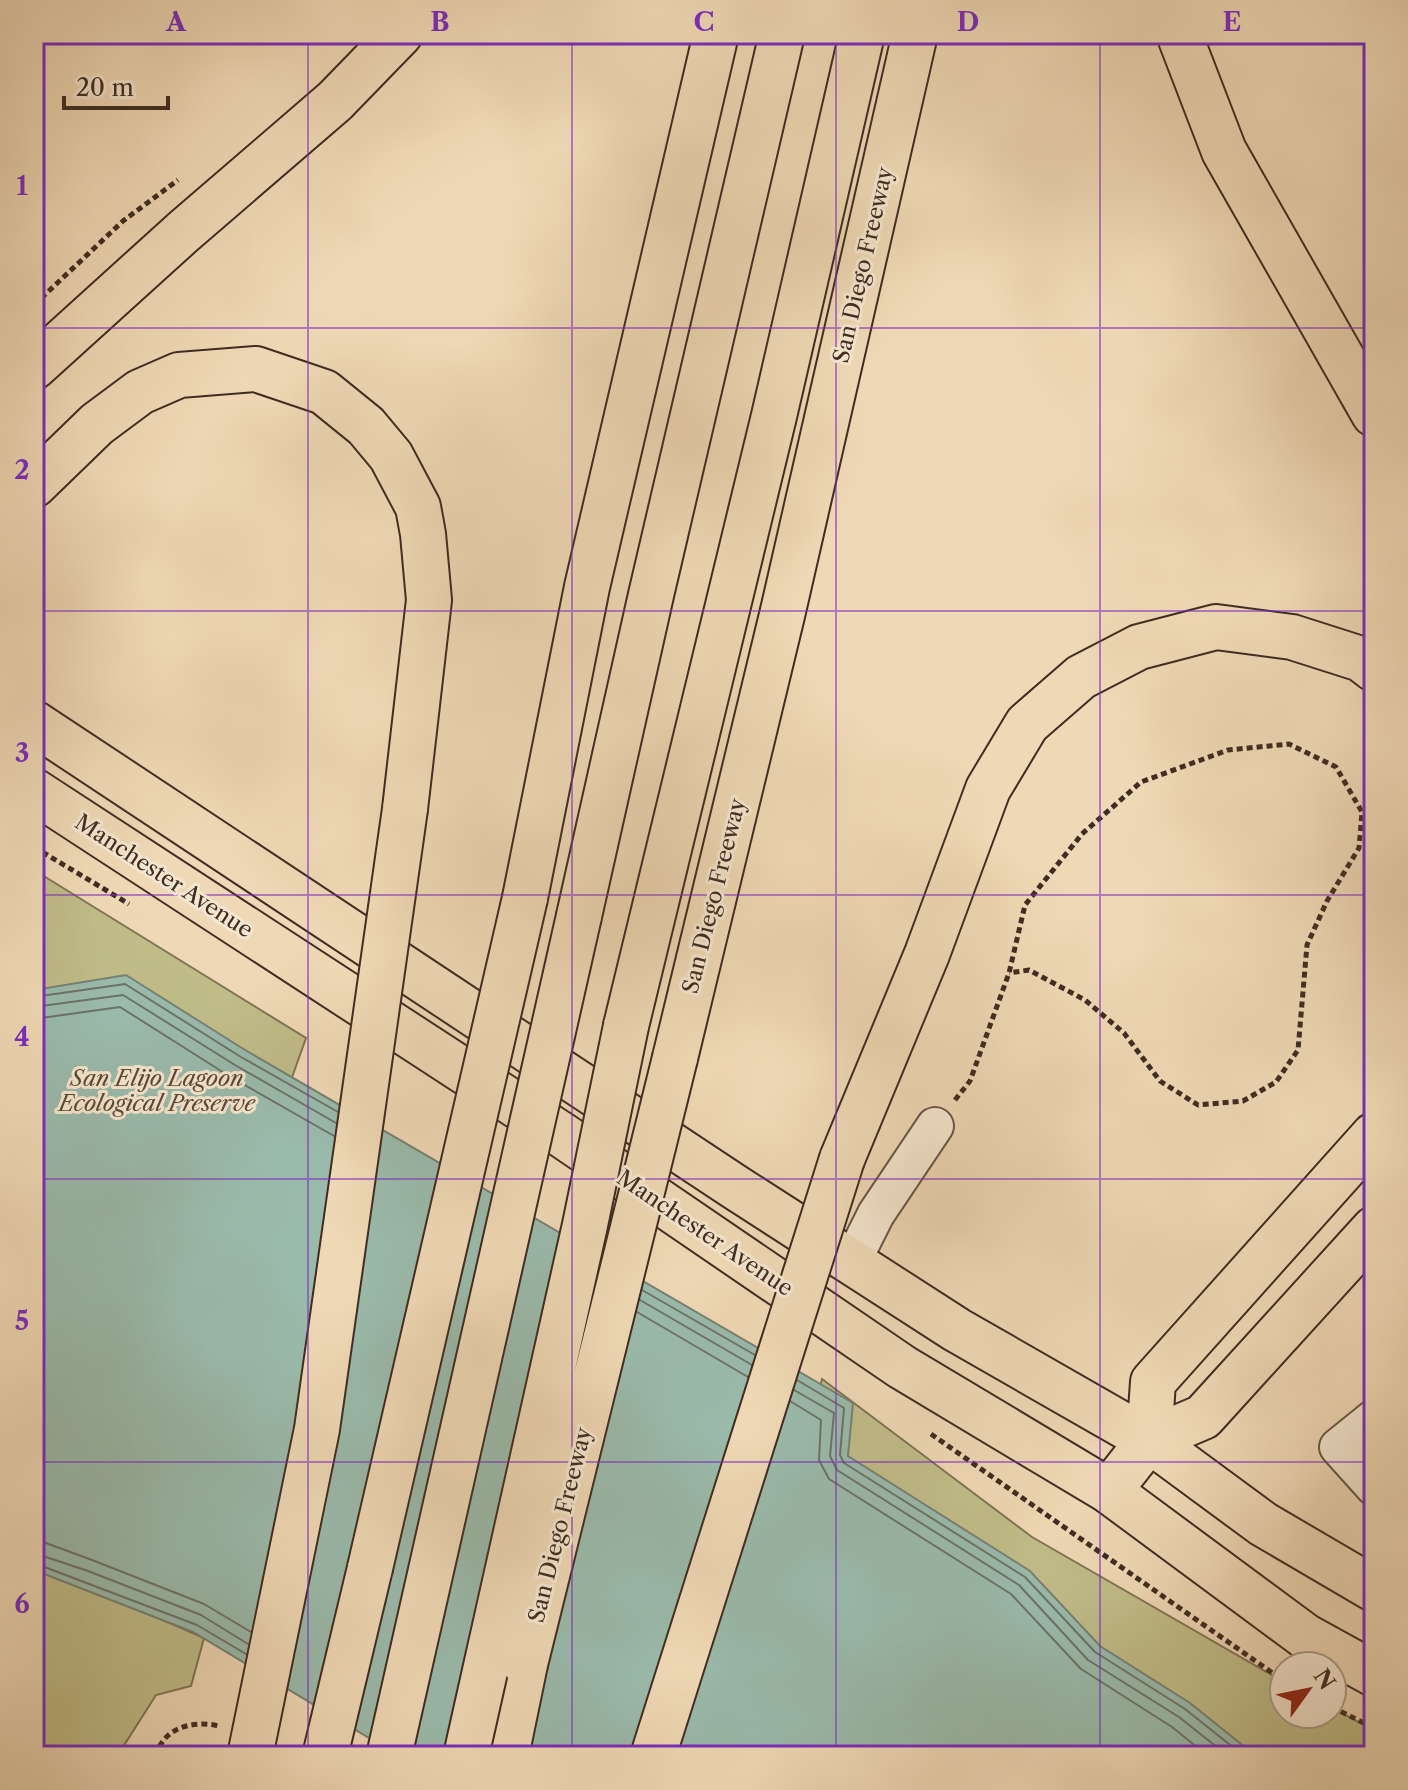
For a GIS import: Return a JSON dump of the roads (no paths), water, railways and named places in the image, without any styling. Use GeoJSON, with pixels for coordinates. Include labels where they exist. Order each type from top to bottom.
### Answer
{"type":"FeatureCollection","features":[{"type":"Feature","properties":{"kind":"main road"},"geometry":{"type":"LineString","coordinates":[[34,367],[183,232],[335,101],[400,34]]}},
{"type":"Feature","properties":{"kind":"main road"},"geometry":{"type":"LineString","coordinates":[[325,1756],[525,898],[587,587],[716,34]]}},
{"type":"Feature","properties":{"kind":"main road"},"geometry":{"type":"LineString","coordinates":[[389,1756],[651,595],[782,34]]}},
{"type":"Feature","properties":{"kind":"main road"},"geometry":{"type":"LineString","coordinates":[[466,1756],[626,1026],[771,431],[862,34]]}},
{"type":"Feature","properties":{"kind":"main road","name":"San Diego Freeway"},"geometry":{"type":"LineString","coordinates":[[506,1756],[525,1664],[783,611],[915,34]]}},
{"type":"Feature","properties":{"kind":"main road"},"geometry":{"type":"LineString","coordinates":[[1179,34],[1224,151],[1374,414]]}},
{"type":"Feature","properties":{"kind":"main road"},"geometry":{"type":"LineString","coordinates":[[34,485],[97,424],[140,392],[179,375],[256,369],[324,392],[366,426],[399,470],[418,507],[423,534],[429,600],[405,809],[353,1191],[317,1429],[242,1743]]}},
{"type":"Feature","properties":{"kind":"main road"},"geometry":{"type":"LineString","coordinates":[[653,1756],[842,1159],[927,954],[988,789],[1027,724],[1081,677],[1139,647],[1216,627],[1292,637],[1361,659],[1374,669]]}},
{"type":"Feature","properties":{"kind":"main road"},"geometry":{"type":"LineString","coordinates":[[34,723],[957,1330],[1149,1440],[1263,1524],[1374,1589]]}},
{"type":"Feature","properties":{"kind":"main road","name":"Manchester Avenue"},"geometry":{"type":"LineString","coordinates":[[34,791],[562,1135],[902,1367],[1109,1491],[1305,1636],[1374,1674]]}},
{"type":"Feature","properties":{"kind":"main road"},"geometry":{"type":"LineString","coordinates":[[1149,1440],[1153,1382],[1374,1135]]}},
{"type":"Feature","properties":{"kind":"main road"},"geometry":{"type":"LineString","coordinates":[[1109,1491],[1149,1440],[1203,1417],[1374,1229]]}},
{"type":"Feature","properties":{"kind":"lane"},"geometry":{"type":"LineString","coordinates":[[852,1262],[876,1214],[935,1126]]}},
{"type":"Feature","properties":{"kind":"lane"},"geometry":{"type":"LineString","coordinates":[[1374,1418],[1338,1447],[1374,1487]]}},
{"type":"Feature","properties":{"kind":"water"},"geometry":{"type":"Polygon","coordinates":[[[126,975],[245,1050],[853,1403],[848,1456],[1030,1571],[1100,1646],[1190,1703],[1256,1756],[399,1756],[193,1632],[34,1570],[34,990],[126,975]]]}},
{"type":"Feature","properties":{"kind":"park label","name":"San Elijo Lagoon Ecological Preserve"},"geometry":{"type":"Point","coordinates":[157,1090]}}]}
